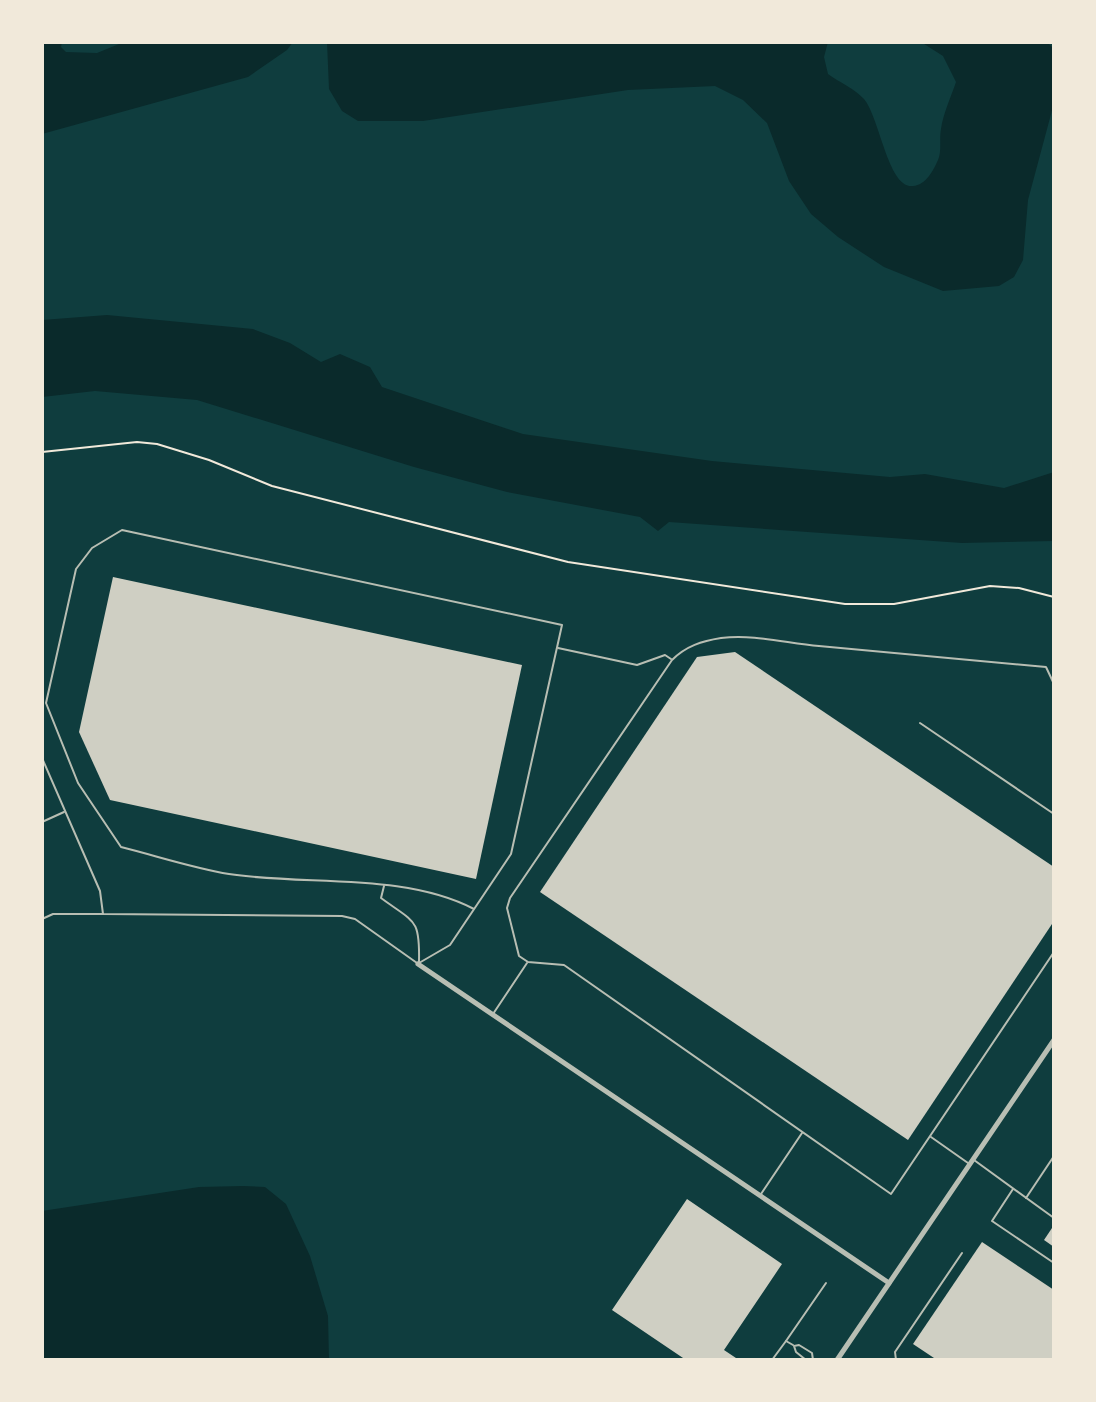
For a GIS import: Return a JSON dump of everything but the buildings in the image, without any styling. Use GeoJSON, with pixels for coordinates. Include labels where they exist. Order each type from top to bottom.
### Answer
{"type":"FeatureCollection","features":[{"type":"Feature","properties":{"kind":"street"},"geometry":{"type":"LineString","coordinates":[[418,964],[889,1283]]}},
{"type":"Feature","properties":{"kind":"street"},"geometry":{"type":"LineString","coordinates":[[837,1360],[1054,1040]]}},
{"type":"Feature","properties":{"kind":"lane"},"geometry":{"type":"LineString","coordinates":[[418,964],[450,945],[511,854],[562,625],[122,530],[92,548],[76,569],[46,703],[78,783],[121,847],[229,874],[384,885],[456,900],[474,909]]}},
{"type":"Feature","properties":{"kind":"lane"},"geometry":{"type":"LineString","coordinates":[[1054,684],[1046,667],[804,645],[755,637],[721,638],[682,649],[510,898],[507,908],[519,956],[528,962],[564,965],[891,1194],[1054,952]]}},
{"type":"Feature","properties":{"kind":"lane"},"geometry":{"type":"LineString","coordinates":[[557,648],[637,665],[665,655],[672,660]]}},
{"type":"Feature","properties":{"kind":"lane"},"geometry":{"type":"LineString","coordinates":[[920,723],[1054,814]]}},
{"type":"Feature","properties":{"kind":"lane"},"geometry":{"type":"LineString","coordinates":[[42,758],[100,891],[103,914]]}},
{"type":"Feature","properties":{"kind":"lane"},"geometry":{"type":"LineString","coordinates":[[42,822],[66,812]]}},
{"type":"Feature","properties":{"kind":"lane"},"geometry":{"type":"LineString","coordinates":[[384,885],[381,898],[414,922],[420,933],[418,964]]}},
{"type":"Feature","properties":{"kind":"lane"},"geometry":{"type":"LineString","coordinates":[[42,919],[53,914],[342,916],[355,919],[418,964]]}},
{"type":"Feature","properties":{"kind":"lane"},"geometry":{"type":"LineString","coordinates":[[493,1014],[528,962]]}},
{"type":"Feature","properties":{"kind":"lane"},"geometry":{"type":"LineString","coordinates":[[760,1195],[803,1132]]}},
{"type":"Feature","properties":{"kind":"lane"},"geometry":{"type":"LineString","coordinates":[[930,1136],[1054,1218]]}},
{"type":"Feature","properties":{"kind":"lane"},"geometry":{"type":"LineString","coordinates":[[1026,1198],[1054,1156]]}},
{"type":"Feature","properties":{"kind":"lane"},"geometry":{"type":"LineString","coordinates":[[1013,1189],[992,1221],[1054,1263]]}},
{"type":"Feature","properties":{"kind":"lane"},"geometry":{"type":"LineString","coordinates":[[896,1360],[895,1352],[962,1253]]}},
{"type":"Feature","properties":{"kind":"lane"},"geometry":{"type":"LineString","coordinates":[[772,1360],[826,1283]]}},
{"type":"Feature","properties":{"kind":"lane"},"geometry":{"type":"LineString","coordinates":[[786,1341],[812,1353],[810,1360],[796,1352],[794,1346]]}},
{"type":"Feature","properties":{"kind":"path"},"geometry":{"type":"LineString","coordinates":[[42,452],[137,442],[157,444],[209,460],[272,486],[568,562],[845,604],[894,604],[990,586],[1019,588],[1054,597]]}},
{"type":"Feature","properties":{"kind":"water"},"geometry":{"type":"Polygon","coordinates":[[[42,42],[62,42],[61,47],[66,52],[97,53],[124,42],[293,42],[287,50],[248,77],[42,134],[42,42]]]}},
{"type":"Feature","properties":{"kind":"water"},"geometry":{"type":"Polygon","coordinates":[[[327,42],[828,42],[824,57],[828,74],[864,99],[897,176],[904,184],[913,186],[925,180],[938,160],[942,123],[956,82],[943,56],[921,42],[1047,42],[1054,49],[1054,103],[1028,200],[1023,260],[1014,277],[999,286],[943,291],[884,267],[838,237],[811,214],[789,181],[767,123],[743,100],[715,86],[628,90],[423,121],[358,121],[342,111],[329,89],[327,42]]]}},
{"type":"Feature","properties":{"kind":"water"},"geometry":{"type":"Polygon","coordinates":[[[107,315],[253,329],[290,343],[321,362],[340,354],[370,367],[382,387],[523,434],[712,461],[890,477],[925,474],[1004,488],[1054,472],[1054,541],[962,543],[669,522],[658,531],[640,517],[507,492],[414,467],[197,400],[95,391],[42,397],[42,320],[107,315]]]}},
{"type":"Feature","properties":{"kind":"water"},"geometry":{"type":"Polygon","coordinates":[[[199,1187],[265,1187],[286,1204],[310,1256],[328,1316],[329,1360],[42,1360],[42,1211],[199,1187]]]}}]}
